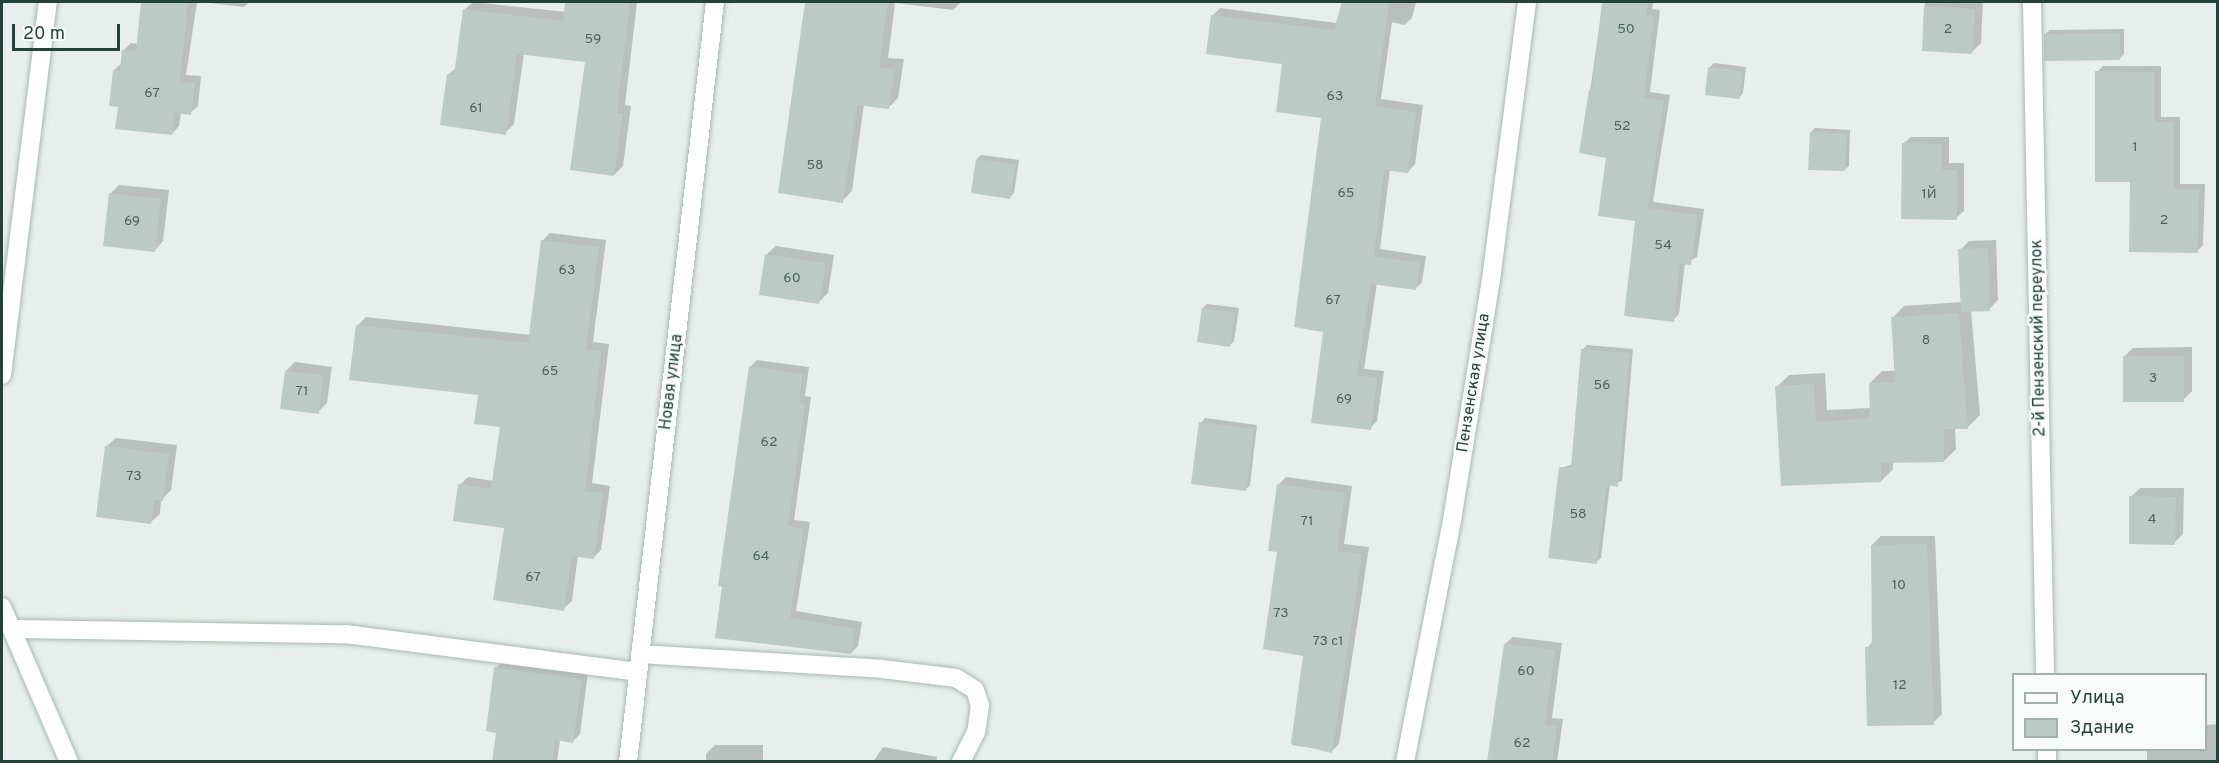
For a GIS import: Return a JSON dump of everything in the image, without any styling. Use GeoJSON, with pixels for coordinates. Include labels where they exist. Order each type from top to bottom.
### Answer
{"type":"FeatureCollection","features":[{"type":"Feature","properties":{"kind":"street"},"geometry":{"type":"LineString","coordinates":[[2,375],[48,2]]}},
{"type":"Feature","properties":{"kind":"street","name":"Новая улица"},"geometry":{"type":"LineString","coordinates":[[628,762],[715,2]]}},
{"type":"Feature","properties":{"kind":"street","name":"Пензенская улица"},"geometry":{"type":"LineString","coordinates":[[1405,762],[1453,514],[1490,283],[1527,2]]}},
{"type":"Feature","properties":{"kind":"street","name":"2-й Пензенский переулок"},"geometry":{"type":"LineString","coordinates":[[2032,2],[2045,673]]}},
{"type":"Feature","properties":{"kind":"street"},"geometry":{"type":"LineString","coordinates":[[2,607],[69,762]]}},
{"type":"Feature","properties":{"kind":"street"},"geometry":{"type":"LineString","coordinates":[[12,629],[346,633],[639,663],[882,669],[956,678],[975,690],[980,705],[976,732],[961,762]]}},
{"type":"Feature","properties":{"kind":"building"},"geometry":{"type":"Polygon","coordinates":[[[141,2],[188,2],[180,81],[195,83],[191,115],[175,113],[172,135],[115,129],[118,107],[109,106],[113,70],[120,71],[122,50],[136,51],[141,2]]]}},
{"type":"Feature","properties":{"kind":"building"},"geometry":{"type":"Polygon","coordinates":[[[565,2],[630,2],[617,113],[623,114],[614,176],[570,170],[585,62],[517,54],[506,135],[440,125],[447,74],[454,75],[463,9],[563,21],[565,2]]]}},
{"type":"Feature","properties":{"kind":"building"},"geometry":{"type":"Polygon","coordinates":[[[805,2],[888,2],[879,67],[895,69],[889,109],[857,105],[843,203],[778,193],[805,2]]]}},
{"type":"Feature","properties":{"kind":"building"},"geometry":{"type":"Polygon","coordinates":[[[1342,2],[1389,2],[1375,106],[1416,112],[1408,173],[1384,170],[1374,256],[1420,263],[1416,290],[1371,284],[1357,375],[1377,378],[1371,430],[1311,423],[1323,332],[1294,327],[1321,118],[1276,112],[1282,64],[1206,54],[1211,15],[1334,30],[1342,2]]]}},
{"type":"Feature","properties":{"kind":"building"},"geometry":{"type":"Polygon","coordinates":[[[1602,2],[1648,2],[1646,15],[1654,16],[1644,98],[1664,101],[1648,208],[1698,215],[1691,265],[1680,264],[1674,322],[1624,316],[1635,221],[1598,216],[1606,158],[1579,153],[1589,90],[1592,90],[1602,2]]]}},
{"type":"Feature","properties":{"kind":"building"},"geometry":{"type":"Polygon","coordinates":[[[1924,6],[1975,9],[1972,54],[1922,51],[1924,6]]]}},
{"type":"Feature","properties":{"kind":"building"},"geometry":{"type":"Polygon","coordinates":[[[2120,33],[2120,60],[2044,61],[2044,34],[2120,33]]]}},
{"type":"Feature","properties":{"kind":"building"},"geometry":{"type":"Polygon","coordinates":[[[1708,67],[1743,71],[1739,99],[1705,95],[1708,67]]]}},
{"type":"Feature","properties":{"kind":"building"},"geometry":{"type":"Polygon","coordinates":[[[2095,71],[2155,72],[2155,122],[2174,122],[2174,189],[2199,190],[2198,253],[2129,252],[2130,182],[2095,182],[2095,71]]]}},
{"type":"Feature","properties":{"kind":"building"},"geometry":{"type":"Polygon","coordinates":[[[1810,132],[1847,133],[1845,171],[1808,170],[1810,132]]]}},
{"type":"Feature","properties":{"kind":"building"},"geometry":{"type":"Polygon","coordinates":[[[1902,143],[1942,144],[1942,170],[1957,170],[1957,220],[1901,219],[1902,143]]]}},
{"type":"Feature","properties":{"kind":"building"},"geometry":{"type":"Polygon","coordinates":[[[976,159],[1016,164],[1010,199],[971,193],[976,159]]]}},
{"type":"Feature","properties":{"kind":"building"},"geometry":{"type":"Polygon","coordinates":[[[109,193],[161,199],[155,252],[103,246],[109,193]]]}},
{"type":"Feature","properties":{"kind":"building"},"geometry":{"type":"Polygon","coordinates":[[[541,240],[599,247],[586,350],[601,351],[585,491],[603,493],[594,559],[572,556],[564,611],[493,600],[504,528],[453,521],[458,484],[491,489],[500,427],[474,424],[478,395],[349,380],[356,325],[528,343],[541,240]]]}},
{"type":"Feature","properties":{"kind":"building"},"geometry":{"type":"Polygon","coordinates":[[[1988,248],[1990,311],[1961,312],[1958,249],[1988,248]]]}},
{"type":"Feature","properties":{"kind":"building"},"geometry":{"type":"Polygon","coordinates":[[[765,254],[826,263],[819,304],[759,295],[765,254]]]}},
{"type":"Feature","properties":{"kind":"building"},"geometry":{"type":"Polygon","coordinates":[[[1202,308],[1235,312],[1230,347],[1197,342],[1202,308]]]}},
{"type":"Feature","properties":{"kind":"building"},"geometry":{"type":"Polygon","coordinates":[[[1959,313],[1968,429],[1944,429],[1944,462],[1881,463],[1881,482],[1781,486],[1775,386],[1814,384],[1816,422],[1870,418],[1869,383],[1895,382],[1891,317],[1959,313]]]}},
{"type":"Feature","properties":{"kind":"building"},"geometry":{"type":"Polygon","coordinates":[[[1581,349],[1630,353],[1618,487],[1607,485],[1597,564],[1548,558],[1559,467],[1571,468],[1581,349]]]}},
{"type":"Feature","properties":{"kind":"building"},"geometry":{"type":"Polygon","coordinates":[[[2123,356],[2184,356],[2184,402],[2123,402],[2123,356]]]}},
{"type":"Feature","properties":{"kind":"building"},"geometry":{"type":"Polygon","coordinates":[[[749,366],[803,374],[799,403],[805,404],[788,526],[804,529],[790,618],[855,629],[851,654],[715,638],[722,587],[718,586],[749,366]]]}},
{"type":"Feature","properties":{"kind":"building"},"geometry":{"type":"Polygon","coordinates":[[[285,371],[323,375],[319,414],[280,409],[285,371]]]}},
{"type":"Feature","properties":{"kind":"building"},"geometry":{"type":"Polygon","coordinates":[[[1199,422],[1254,429],[1246,491],[1191,484],[1199,422]]]}},
{"type":"Feature","properties":{"kind":"building"},"geometry":{"type":"Polygon","coordinates":[[[105,446],[169,454],[163,501],[154,500],[151,524],[96,517],[105,446]]]}},
{"type":"Feature","properties":{"kind":"building"},"geometry":{"type":"Polygon","coordinates":[[[1277,484],[1345,493],[1337,551],[1362,554],[1332,753],[1291,743],[1303,656],[1263,649],[1277,552],[1268,551],[1277,484]]]}},
{"type":"Feature","properties":{"kind":"building"},"geometry":{"type":"Polygon","coordinates":[[[2129,496],[2176,497],[2175,545],[2129,544],[2129,496]]]}},
{"type":"Feature","properties":{"kind":"building"},"geometry":{"type":"Polygon","coordinates":[[[1927,544],[1934,725],[1867,726],[1865,647],[1872,647],[1871,545],[1927,544]]]}},
{"type":"Feature","properties":{"kind":"building"},"geometry":{"type":"Polygon","coordinates":[[[1504,644],[1555,650],[1545,724],[1557,726],[1552,762],[1487,762],[1504,644]]]}},
{"type":"Feature","properties":{"kind":"building"},"geometry":{"type":"Polygon","coordinates":[[[494,667],[582,679],[573,743],[555,740],[552,762],[492,762],[496,733],[486,731],[494,667]]]}}]}
